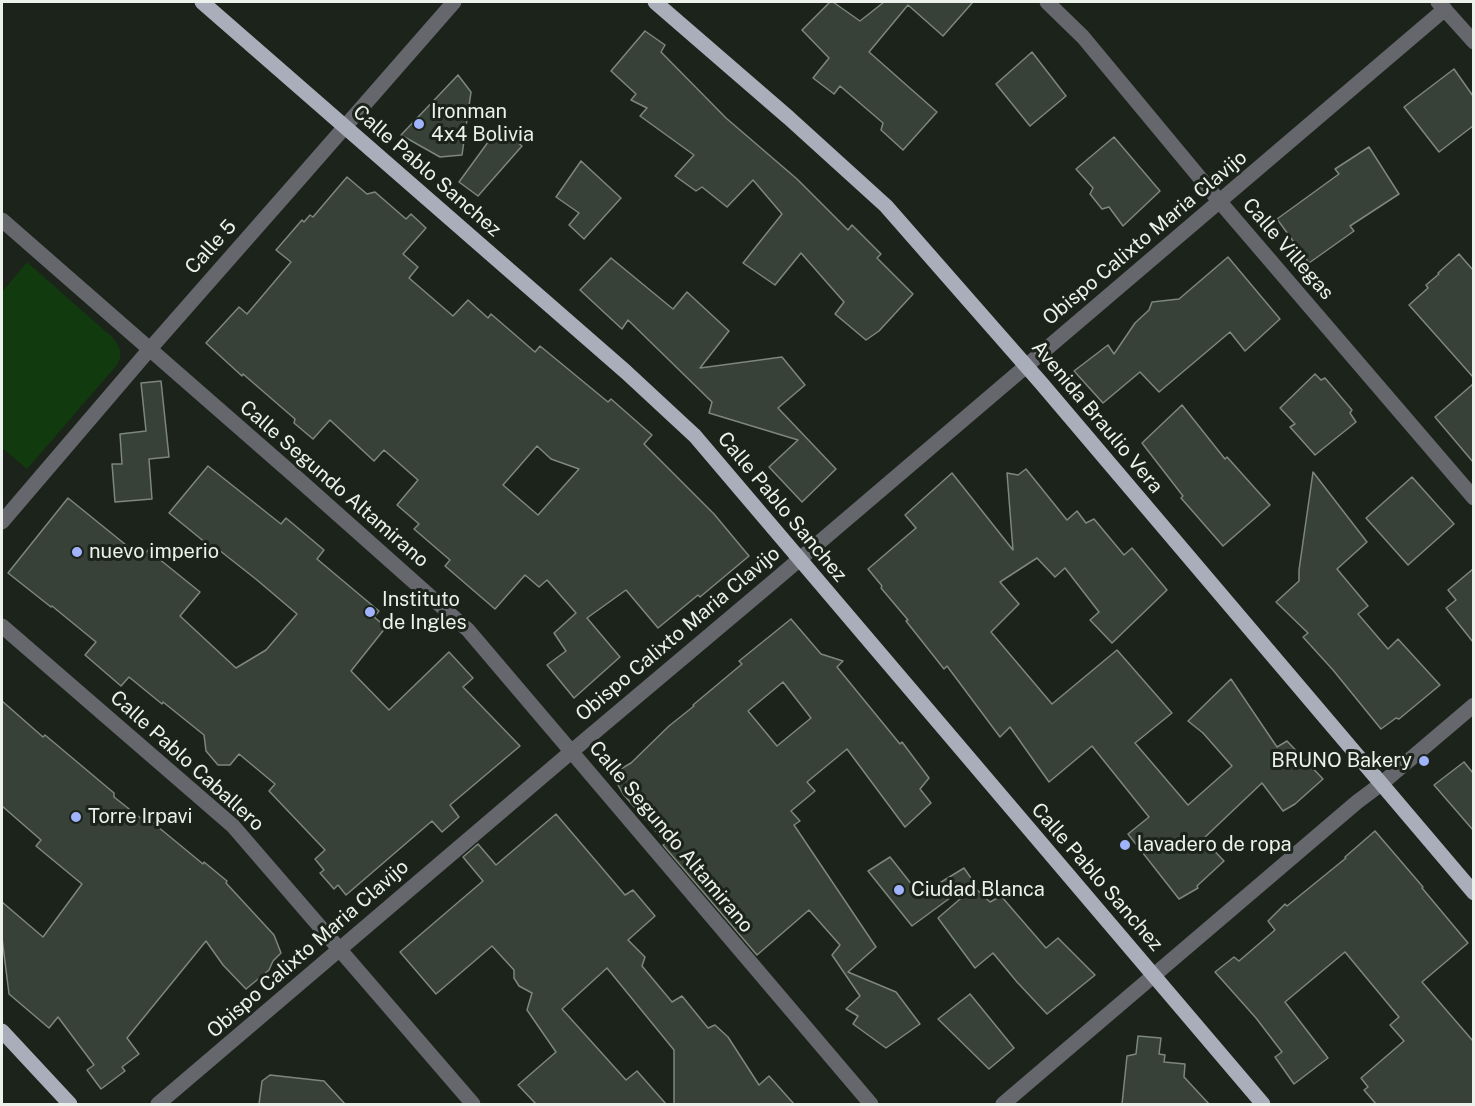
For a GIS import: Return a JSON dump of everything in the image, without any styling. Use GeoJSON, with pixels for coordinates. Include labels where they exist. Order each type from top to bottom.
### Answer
{"type":"FeatureCollection","features":[{"type":"Feature","properties":{"kind":"main road","name":"Calle Pablo Sanchez"},"geometry":{"type":"LineString","coordinates":[[202,2],[626,372],[695,436],[1263,1104]]}},
{"type":"Feature","properties":{"kind":"main road","name":"Avenida Braulio Vera"},"geometry":{"type":"LineString","coordinates":[[655,2],[886,206],[1027,366],[1473,893]]}},
{"type":"Feature","properties":{"kind":"main road"},"geometry":{"type":"LineString","coordinates":[[2,1031],[70,1104]]}},
{"type":"Feature","properties":{"kind":"street","name":"Calle 5"},"geometry":{"type":"LineString","coordinates":[[2,522],[148,350],[454,2]]}},
{"type":"Feature","properties":{"kind":"street","name":"Calle Villegas"},"geometry":{"type":"LineString","coordinates":[[1047,2],[1083,37],[1220,202],[1473,498]]}},
{"type":"Feature","properties":{"kind":"street","name":"Obispo Calixto Maria Clavijo"},"geometry":{"type":"LineString","coordinates":[[158,1104],[1220,202],[1441,5]]}},
{"type":"Feature","properties":{"kind":"street"},"geometry":{"type":"LineString","coordinates":[[1441,5],[1473,42]]}},
{"type":"Feature","properties":{"kind":"street","name":"Calle Segundo Altamirano"},"geometry":{"type":"LineString","coordinates":[[2,220],[468,630],[871,1104]]}},
{"type":"Feature","properties":{"kind":"street","name":"Calle Pablo Caballero"},"geometry":{"type":"LineString","coordinates":[[2,626],[233,826],[473,1104]]}},
{"type":"Feature","properties":{"kind":"street"},"geometry":{"type":"LineString","coordinates":[[1004,1104],[1473,705]]}},
{"type":"Feature","properties":{"kind":"green space"},"geometry":{"type":"Polygon","coordinates":[[[27,262],[112,337],[120,350],[120,358],[117,365],[27,469],[2,448],[2,292],[27,262]]]}},
{"type":"Feature","properties":{"kind":"building"},"geometry":{"type":"Polygon","coordinates":[[[830,2],[860,21],[884,2],[973,2],[943,36],[908,5],[869,52],[937,112],[903,150],[881,130],[883,123],[840,86],[834,94],[813,78],[829,58],[802,30],[830,2]]]}},
{"type":"Feature","properties":{"kind":"building"},"geometry":{"type":"Polygon","coordinates":[[[645,31],[665,45],[661,52],[726,118],[797,179],[848,230],[852,225],[881,254],[877,258],[913,294],[879,331],[866,340],[835,314],[844,302],[801,253],[775,285],[743,263],[782,214],[753,180],[727,207],[702,187],[696,191],[675,176],[694,155],[640,116],[647,108],[631,100],[636,94],[611,71],[645,31]]]}},
{"type":"Feature","properties":{"kind":"building"},"geometry":{"type":"Polygon","coordinates":[[[1032,52],[1066,96],[1030,126],[996,84],[1032,52]]]}},
{"type":"Feature","properties":{"kind":"building"},"geometry":{"type":"Polygon","coordinates":[[[1454,69],[1473,96],[1473,126],[1439,152],[1404,107],[1454,69]]]}},
{"type":"Feature","properties":{"kind":"building"},"geometry":{"type":"Polygon","coordinates":[[[458,75],[471,92],[462,155],[440,157],[401,135],[458,75]]]}},
{"type":"Feature","properties":{"kind":"building"},"geometry":{"type":"Polygon","coordinates":[[[499,127],[522,146],[478,196],[459,182],[499,127]]]}},
{"type":"Feature","properties":{"kind":"building"},"geometry":{"type":"Polygon","coordinates":[[[1114,137],[1160,191],[1123,226],[1109,207],[1102,209],[1090,194],[1093,188],[1076,169],[1114,137]]]}},
{"type":"Feature","properties":{"kind":"building"},"geometry":{"type":"Polygon","coordinates":[[[1369,147],[1399,194],[1350,226],[1354,231],[1309,263],[1277,219],[1339,174],[1335,169],[1369,147]]]}},
{"type":"Feature","properties":{"kind":"building"},"geometry":{"type":"Polygon","coordinates":[[[581,161],[621,198],[584,239],[569,225],[579,213],[556,197],[581,161]]]}},
{"type":"Feature","properties":{"kind":"building"},"geometry":{"type":"Polygon","coordinates":[[[347,177],[367,194],[375,192],[406,219],[411,214],[426,228],[403,254],[418,267],[409,278],[453,316],[468,300],[488,318],[491,314],[535,352],[540,346],[608,402],[611,399],[652,435],[644,444],[714,514],[749,556],[658,628],[626,590],[587,618],[620,657],[574,698],[547,665],[566,651],[554,633],[576,613],[547,580],[539,587],[525,575],[495,609],[445,566],[450,560],[414,529],[419,524],[397,505],[418,480],[384,450],[374,461],[330,420],[313,439],[294,423],[295,419],[206,343],[239,307],[247,314],[264,294],[291,262],[276,250],[302,220],[304,222],[310,215],[313,217],[347,177]],[[537,446],[503,485],[538,515],[579,469],[551,459],[537,446]]]}},
{"type":"Feature","properties":{"kind":"building"},"geometry":{"type":"Polygon","coordinates":[[[1459,254],[1473,270],[1473,377],[1409,305],[1428,288],[1426,285],[1459,254]]]}},
{"type":"Feature","properties":{"kind":"building"},"geometry":{"type":"Polygon","coordinates":[[[1228,257],[1280,319],[1245,351],[1230,332],[1159,392],[1140,372],[1103,403],[1074,371],[1108,345],[1114,354],[1135,323],[1149,310],[1152,302],[1179,299],[1228,257]]]}},
{"type":"Feature","properties":{"kind":"building"},"geometry":{"type":"Polygon","coordinates":[[[611,258],[673,309],[687,292],[729,331],[700,368],[782,357],[805,385],[778,408],[836,469],[802,502],[769,467],[798,440],[709,413],[712,402],[628,320],[622,329],[580,290],[611,258]]]}},
{"type":"Feature","properties":{"kind":"building"},"geometry":{"type":"Polygon","coordinates":[[[1315,374],[1321,380],[1325,378],[1352,410],[1350,413],[1356,422],[1315,455],[1290,427],[1295,424],[1280,408],[1315,374]]]}},
{"type":"Feature","properties":{"kind":"building"},"geometry":{"type":"Polygon","coordinates":[[[161,381],[169,457],[149,459],[152,499],[115,502],[112,464],[122,464],[120,434],[146,431],[141,383],[161,381]]]}},
{"type":"Feature","properties":{"kind":"building"},"geometry":{"type":"Polygon","coordinates":[[[1473,384],[1473,462],[1435,417],[1473,384]]]}},
{"type":"Feature","properties":{"kind":"building"},"geometry":{"type":"Polygon","coordinates":[[[1182,405],[1225,459],[1227,457],[1270,505],[1223,546],[1181,498],[1183,496],[1142,443],[1182,405]]]}},
{"type":"Feature","properties":{"kind":"building"},"geometry":{"type":"Polygon","coordinates":[[[208,466],[281,524],[286,518],[324,550],[317,559],[379,611],[374,617],[386,627],[351,671],[389,710],[449,652],[473,678],[463,687],[520,746],[450,805],[459,817],[442,832],[432,821],[346,895],[338,885],[334,889],[320,873],[324,870],[315,859],[325,850],[269,791],[275,784],[239,754],[230,765],[218,765],[206,751],[204,735],[129,677],[121,686],[85,655],[96,642],[8,573],[68,498],[142,558],[148,550],[200,592],[180,616],[236,668],[266,650],[297,614],[219,550],[217,552],[169,513],[208,466]]]}},
{"type":"Feature","properties":{"kind":"building"},"geometry":{"type":"Polygon","coordinates":[[[1026,469],[1067,520],[1077,511],[1086,523],[1094,519],[1124,555],[1132,548],[1167,590],[1112,643],[1090,620],[1099,612],[1065,568],[1055,577],[1037,558],[1000,582],[1019,604],[991,632],[1052,704],[1117,650],[1172,713],[1135,743],[1188,805],[1232,766],[1203,733],[1188,721],[1231,679],[1277,747],[1287,741],[1323,779],[1295,804],[1283,811],[1262,783],[1203,839],[1224,861],[1197,886],[1198,888],[1179,899],[1128,834],[1149,817],[1092,746],[1049,782],[1010,727],[1000,737],[947,666],[944,669],[906,621],[908,620],[868,569],[916,528],[905,515],[952,473],[1013,550],[1007,473],[1018,475],[1026,469]]]}},
{"type":"Feature","properties":{"kind":"building"},"geometry":{"type":"Polygon","coordinates":[[[1313,472],[1367,542],[1337,569],[1368,606],[1358,614],[1388,649],[1398,639],[1440,685],[1399,719],[1396,718],[1381,729],[1303,637],[1308,633],[1276,602],[1299,581],[1313,472]]]}},
{"type":"Feature","properties":{"kind":"building"},"geometry":{"type":"Polygon","coordinates":[[[1412,477],[1454,524],[1408,565],[1366,518],[1412,477]]]}},
{"type":"Feature","properties":{"kind":"building"},"geometry":{"type":"Polygon","coordinates":[[[1473,569],[1473,642],[1446,608],[1456,600],[1448,590],[1473,569]]]}},
{"type":"Feature","properties":{"kind":"building"},"geometry":{"type":"Polygon","coordinates":[[[791,619],[821,654],[843,661],[837,667],[900,744],[902,742],[929,778],[920,789],[931,803],[905,827],[847,749],[807,782],[815,791],[791,811],[800,821],[794,825],[876,947],[848,972],[896,992],[920,1024],[886,1048],[853,1024],[858,1016],[846,1009],[860,996],[832,955],[840,945],[809,910],[757,955],[663,845],[666,843],[623,794],[612,774],[631,763],[669,726],[742,664],[739,661],[791,619]],[[783,682],[748,711],[777,746],[811,718],[783,682]]]}},
{"type":"Feature","properties":{"kind":"building"},"geometry":{"type":"Polygon","coordinates":[[[2,701],[114,793],[114,797],[143,820],[146,817],[227,881],[226,883],[274,935],[281,953],[273,961],[269,970],[246,989],[223,965],[206,941],[127,1038],[139,1054],[122,1067],[125,1071],[101,1089],[87,1070],[94,1065],[58,1017],[49,1028],[9,994],[2,938],[2,902],[43,937],[82,884],[36,846],[41,840],[2,806],[2,701]]]}},
{"type":"Feature","properties":{"kind":"building"},"geometry":{"type":"Polygon","coordinates":[[[1464,762],[1473,773],[1473,830],[1434,785],[1464,762]]]}},
{"type":"Feature","properties":{"kind":"building"},"geometry":{"type":"Polygon","coordinates":[[[556,814],[625,895],[633,890],[655,916],[628,940],[645,957],[642,966],[672,1002],[682,996],[708,1028],[715,1025],[728,1037],[759,1085],[769,1076],[794,1104],[674,1104],[674,1050],[607,968],[562,1009],[626,1080],[637,1071],[666,1104],[536,1104],[518,1085],[556,1052],[527,1010],[532,993],[519,986],[514,978],[514,970],[492,946],[436,994],[400,952],[483,881],[463,857],[478,844],[496,865],[556,814]]]}},
{"type":"Feature","properties":{"kind":"building"},"geometry":{"type":"Polygon","coordinates":[[[1375,831],[1468,943],[1422,982],[1473,1041],[1473,1104],[1376,1104],[1364,1090],[1368,1087],[1361,1078],[1404,1041],[1390,1025],[1399,1017],[1345,952],[1285,1002],[1328,1058],[1294,1084],[1275,1057],[1282,1052],[1256,1018],[1215,972],[1234,957],[1239,961],[1275,930],[1268,921],[1285,904],[1287,906],[1375,831]]]}},
{"type":"Feature","properties":{"kind":"building","name":"Ciudad Blanca"},"geometry":{"type":"Polygon","coordinates":[[[890,857],[920,895],[964,868],[973,881],[912,926],[868,871],[890,857]]]}},
{"type":"Feature","properties":{"kind":"building"},"geometry":{"type":"Polygon","coordinates":[[[974,887],[990,902],[1001,896],[1046,948],[1058,938],[1095,975],[1047,1014],[993,953],[975,968],[938,918],[974,887]]]}},
{"type":"Feature","properties":{"kind":"building"},"geometry":{"type":"Polygon","coordinates":[[[970,994],[1014,1048],[989,1069],[938,1019],[970,994]]]}},
{"type":"Feature","properties":{"kind":"building"},"geometry":{"type":"Polygon","coordinates":[[[1138,1036],[1161,1038],[1159,1054],[1165,1055],[1164,1062],[1185,1064],[1184,1077],[1209,1104],[1122,1104],[1127,1056],[1136,1054],[1138,1036]]]}},
{"type":"Feature","properties":{"kind":"building"},"geometry":{"type":"Polygon","coordinates":[[[270,1075],[324,1081],[345,1104],[259,1104],[262,1081],[270,1075]]]}},
{"type":"Feature","properties":{"kind":"place","name":"Ironman 4x4 Bolivia"},"geometry":{"type":"Point","coordinates":[419,124]}},
{"type":"Feature","properties":{"kind":"place","name":"nuevo imperio"},"geometry":{"type":"Point","coordinates":[77,552]}},
{"type":"Feature","properties":{"kind":"place","name":"Instituto de Ingles"},"geometry":{"type":"Point","coordinates":[370,612]}},
{"type":"Feature","properties":{"kind":"place","name":"BRUNO Bakery"},"geometry":{"type":"Point","coordinates":[1424,761]}},
{"type":"Feature","properties":{"kind":"place","name":"Torre Irpavi"},"geometry":{"type":"Point","coordinates":[76,817]}},
{"type":"Feature","properties":{"kind":"place","name":"lavadero de ropa"},"geometry":{"type":"Point","coordinates":[1125,845]}},
{"type":"Feature","properties":{"kind":"place","name":"Ciudad Blanca"},"geometry":{"type":"Point","coordinates":[899,890]}}]}
